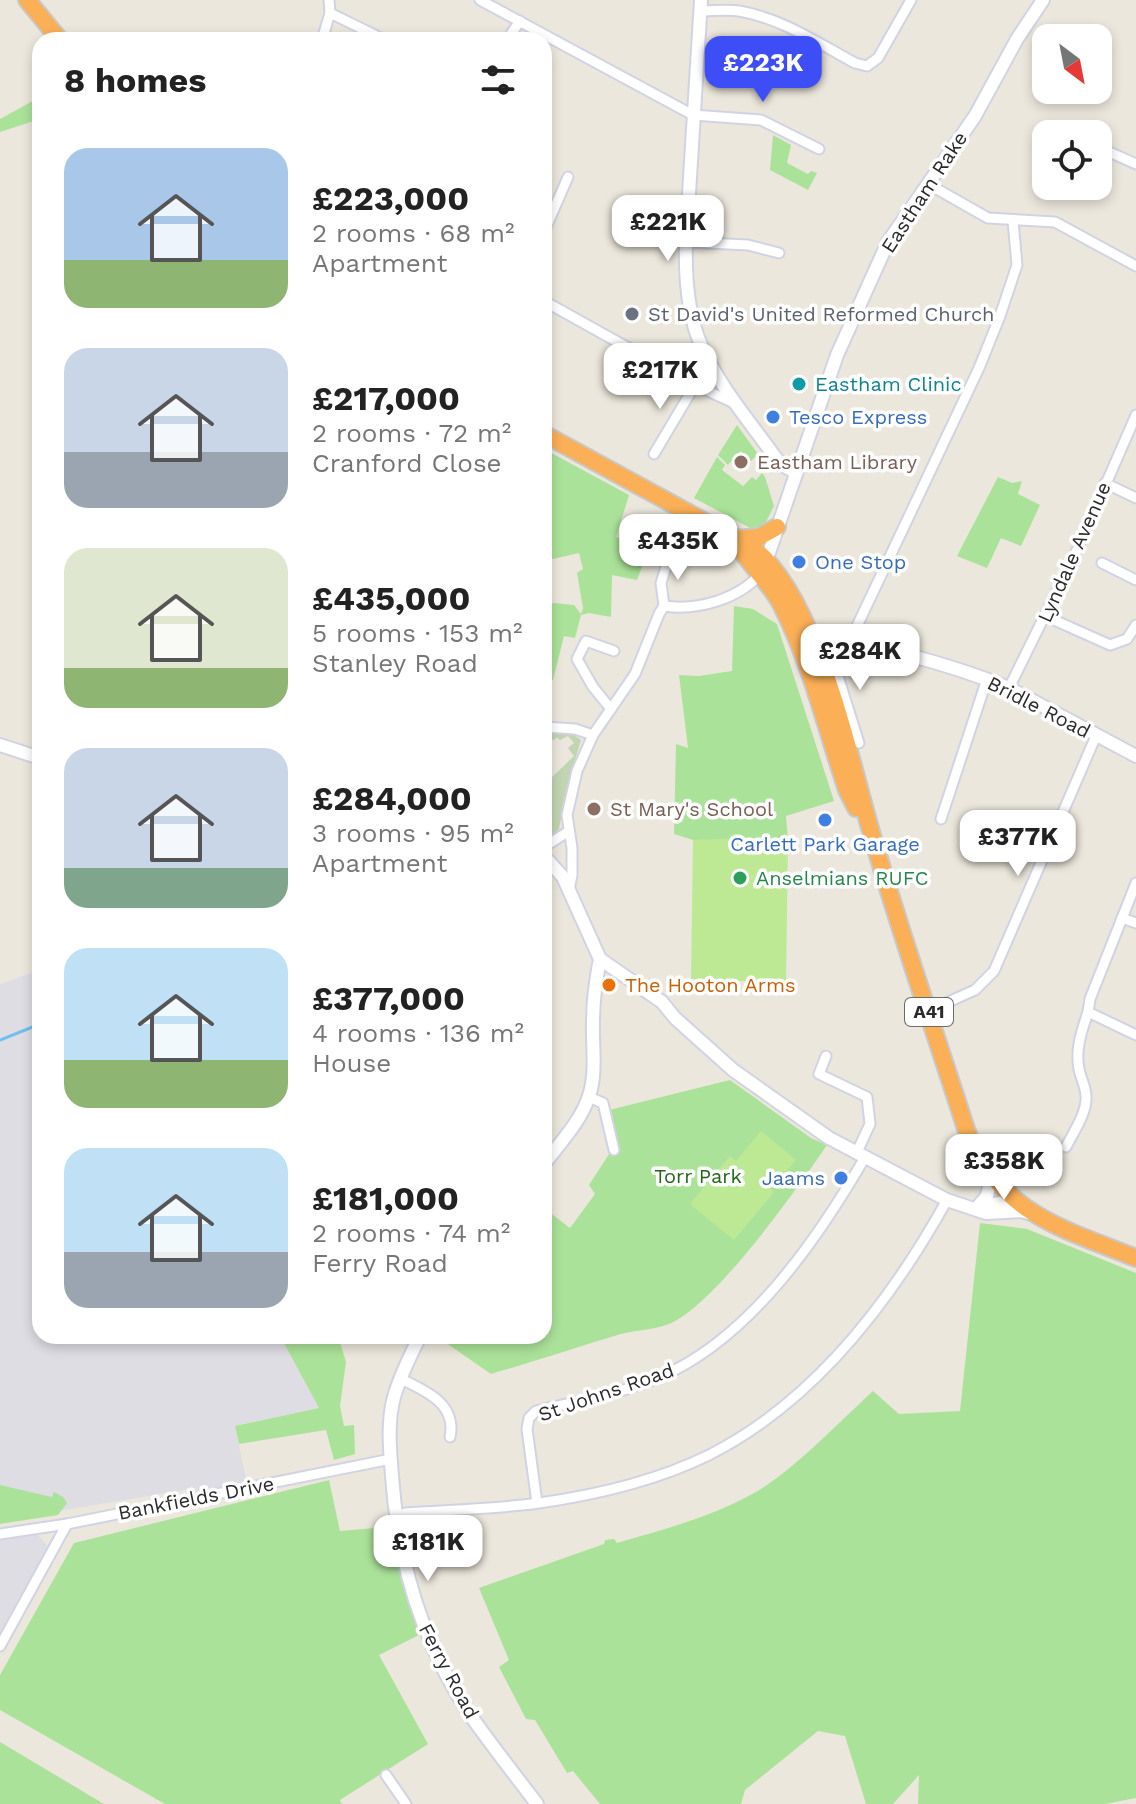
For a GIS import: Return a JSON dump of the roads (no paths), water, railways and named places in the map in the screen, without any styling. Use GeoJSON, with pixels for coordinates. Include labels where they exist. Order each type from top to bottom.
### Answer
{"type":"FeatureCollection","features":[{"type":"Feature","properties":{"kind":"highway"},"geometry":{"type":"LineString","coordinates":[[27,0],[53,32]]}},
{"type":"Feature","properties":{"kind":"highway","name":"A41"},"geometry":{"type":"LineString","coordinates":[[552,438],[753,548],[764,567],[796,603],[847,790],[874,844]]}},
{"type":"Feature","properties":{"kind":"highway"},"geometry":{"type":"LineString","coordinates":[[734,539],[759,537],[777,527]]}},
{"type":"Feature","properties":{"kind":"highway","name":"A41"},"geometry":{"type":"LineString","coordinates":[[806,643],[820,663],[874,844],[967,1132],[979,1160],[991,1176],[1032,1214],[1136,1258]]}},
{"type":"Feature","properties":{"kind":"street"},"geometry":{"type":"LineString","coordinates":[[324,32],[330,13],[329,0]]}},
{"type":"Feature","properties":{"kind":"street"},"geometry":{"type":"LineString","coordinates":[[480,0],[540,32]]}},
{"type":"Feature","properties":{"kind":"street"},"geometry":{"type":"LineString","coordinates":[[795,472],[775,457],[736,404],[701,347],[685,278],[701,5],[776,21],[855,63],[867,66],[878,58],[911,0]]}},
{"type":"Feature","properties":{"kind":"street","name":"Eastham Rake"},"geometry":{"type":"LineString","coordinates":[[764,567],[837,355],[888,242],[975,116],[1017,39],[1043,0]]}},
{"type":"Feature","properties":{"kind":"street"},"geometry":{"type":"LineString","coordinates":[[330,13],[369,32]]}},
{"type":"Feature","properties":{"kind":"street"},"geometry":{"type":"LineString","coordinates":[[512,32],[520,21]]}},
{"type":"Feature","properties":{"kind":"street"},"geometry":{"type":"LineString","coordinates":[[552,38],[693,115],[761,120],[819,149]]}},
{"type":"Feature","properties":{"kind":"street"},"geometry":{"type":"LineString","coordinates":[[1112,153],[1136,164]]}},
{"type":"Feature","properties":{"kind":"street"},"geometry":{"type":"LineString","coordinates":[[552,214],[568,177]]}},
{"type":"Feature","properties":{"kind":"street"},"geometry":{"type":"LineString","coordinates":[[928,184],[988,218],[1055,222],[1136,266]]}},
{"type":"Feature","properties":{"kind":"street"},"geometry":{"type":"LineString","coordinates":[[859,743],[838,676],[843,643],[979,368],[1000,316],[1017,265],[1013,221]]}},
{"type":"Feature","properties":{"kind":"street"},"geometry":{"type":"LineString","coordinates":[[686,242],[748,245],[779,253]]}},
{"type":"Feature","properties":{"kind":"street"},"geometry":{"type":"LineString","coordinates":[[552,305],[695,385],[736,404]]}},
{"type":"Feature","properties":{"kind":"street"},"geometry":{"type":"LineString","coordinates":[[674,373],[701,347]]}},
{"type":"Feature","properties":{"kind":"street"},"geometry":{"type":"LineString","coordinates":[[654,454],[695,385]]}},
{"type":"Feature","properties":{"kind":"street","name":"Lyndale Avenue"},"geometry":{"type":"LineString","coordinates":[[1009,688],[1136,415]]}},
{"type":"Feature","properties":{"kind":"street"},"geometry":{"type":"LineString","coordinates":[[1105,483],[1136,498]]}},
{"type":"Feature","properties":{"kind":"street"},"geometry":{"type":"LineString","coordinates":[[569,890],[572,875],[567,815],[577,771],[593,735],[635,674],[664,606],[661,583],[669,557]]}},
{"type":"Feature","properties":{"kind":"street"},"geometry":{"type":"LineString","coordinates":[[1102,563],[1136,580]]}},
{"type":"Feature","properties":{"kind":"street"},"geometry":{"type":"LineString","coordinates":[[664,606],[686,607],[719,600],[750,586],[764,567]]}},
{"type":"Feature","properties":{"kind":"street"},"geometry":{"type":"LineString","coordinates":[[1045,616],[1110,645],[1127,639],[1136,625]]}},
{"type":"Feature","properties":{"kind":"street"},"geometry":{"type":"LineString","coordinates":[[611,709],[593,687],[577,659],[586,641],[614,651]]}},
{"type":"Feature","properties":{"kind":"street","name":"Bridle Road"},"geometry":{"type":"LineString","coordinates":[[806,643],[843,643],[923,659],[987,679],[1136,756]]}},
{"type":"Feature","properties":{"kind":"street"},"geometry":{"type":"LineString","coordinates":[[820,663],[823,655],[843,643]]}},
{"type":"Feature","properties":{"kind":"street"},"geometry":{"type":"LineString","coordinates":[[941,819],[987,679]]}},
{"type":"Feature","properties":{"kind":"street"},"geometry":{"type":"LineString","coordinates":[[552,728],[575,729],[593,735]]}},
{"type":"Feature","properties":{"kind":"street"},"geometry":{"type":"LineString","coordinates":[[928,1011],[975,990],[994,971],[1096,736]]}},
{"type":"Feature","properties":{"kind":"street"},"geometry":{"type":"LineString","coordinates":[[0,745],[32,755]]}},
{"type":"Feature","properties":{"kind":"street"},"geometry":{"type":"LineString","coordinates":[[552,842],[569,831]]}},
{"type":"Feature","properties":{"kind":"street"},"geometry":{"type":"LineString","coordinates":[[552,864],[569,890],[600,959],[662,1002],[675,1018],[733,1070],[829,1138],[947,1200],[986,1213],[1020,1211],[1032,1214]]}},
{"type":"Feature","properties":{"kind":"street"},"geometry":{"type":"LineString","coordinates":[[1066,1147],[1085,1109],[1086,1088],[1079,1069],[1078,1048],[1090,999],[1136,883]]}},
{"type":"Feature","properties":{"kind":"street"},"geometry":{"type":"LineString","coordinates":[[1122,918],[1136,923]]}},
{"type":"Feature","properties":{"kind":"street"},"geometry":{"type":"LineString","coordinates":[[552,1153],[589,1097],[594,1071],[593,1021],[600,959]]}},
{"type":"Feature","properties":{"kind":"street"},"geometry":{"type":"LineString","coordinates":[[1088,1012],[1136,1035]]}},
{"type":"Feature","properties":{"kind":"street"},"geometry":{"type":"LineString","coordinates":[[826,1056],[819,1074],[867,1097],[870,1124],[860,1156]]}},
{"type":"Feature","properties":{"kind":"street"},"geometry":{"type":"LineString","coordinates":[[589,1097],[603,1103],[614,1150]]}},
{"type":"Feature","properties":{"kind":"street","name":"St Johns Road"},"geometry":{"type":"LineString","coordinates":[[537,1503],[527,1429],[529,1418],[536,1411],[657,1378],[699,1357],[722,1340],[754,1310],[835,1209],[860,1156]]}},
{"type":"Feature","properties":{"kind":"street"},"geometry":{"type":"LineString","coordinates":[[976,1209],[987,1196],[991,1176]]}},
{"type":"Feature","properties":{"kind":"street"},"geometry":{"type":"LineString","coordinates":[[976,1209],[1014,1199]]}},
{"type":"Feature","properties":{"kind":"street"},"geometry":{"type":"LineString","coordinates":[[405,1513],[537,1503],[586,1494],[659,1475],[707,1455],[769,1418],[804,1389],[878,1306],[924,1242],[947,1200]]}},
{"type":"Feature","properties":{"kind":"street","name":"Ferry Road"},"geometry":{"type":"LineString","coordinates":[[416,1344],[394,1399],[391,1420],[391,1459],[398,1529],[414,1599],[423,1624],[470,1715],[537,1804]]}},
{"type":"Feature","properties":{"kind":"street"},"geometry":{"type":"LineString","coordinates":[[401,1379],[441,1401],[450,1413],[451,1433],[463,1430]]}},
{"type":"Feature","properties":{"kind":"street","name":"Bankfields Drive"},"geometry":{"type":"LineString","coordinates":[[0,1534],[67,1524],[391,1459]]}},
{"type":"Feature","properties":{"kind":"street"},"geometry":{"type":"LineString","coordinates":[[0,1646],[67,1524]]}},
{"type":"Feature","properties":{"kind":"street"},"geometry":{"type":"LineString","coordinates":[[386,1775],[406,1804]]}},
{"type":"Feature","properties":{"kind":"waterway"},"geometry":{"type":"LineString","coordinates":[[0,1040],[32,1027]]}},
{"type":"Feature","properties":{"kind":"place","name":"St David's United Reformed Church"},"geometry":{"type":"Point","coordinates":[632,314]}},
{"type":"Feature","properties":{"kind":"place","name":"Eastham Clinic"},"geometry":{"type":"Point","coordinates":[799,384]}},
{"type":"Feature","properties":{"kind":"place","name":"Tesco Express"},"geometry":{"type":"Point","coordinates":[773,417]}},
{"type":"Feature","properties":{"kind":"place","name":"Eastham Library"},"geometry":{"type":"Point","coordinates":[741,462]}},
{"type":"Feature","properties":{"kind":"place","name":"One Stop"},"geometry":{"type":"Point","coordinates":[799,562]}},
{"type":"Feature","properties":{"kind":"place","name":"St Mary's School"},"geometry":{"type":"Point","coordinates":[594,809]}},
{"type":"Feature","properties":{"kind":"place","name":"Carlett Park Garage"},"geometry":{"type":"Point","coordinates":[825,820]}},
{"type":"Feature","properties":{"kind":"place","name":"Anselmians RUFC"},"geometry":{"type":"Point","coordinates":[740,878]}},
{"type":"Feature","properties":{"kind":"place","name":"The Hooton Arms"},"geometry":{"type":"Point","coordinates":[609,985]}},
{"type":"Feature","properties":{"kind":"place","name":"Jaams"},"geometry":{"type":"Point","coordinates":[841,1178]}},
{"type":"Feature","properties":{"kind":"park label","name":"Torr Park"},"geometry":{"type":"Point","coordinates":[698,1176]}}]}
